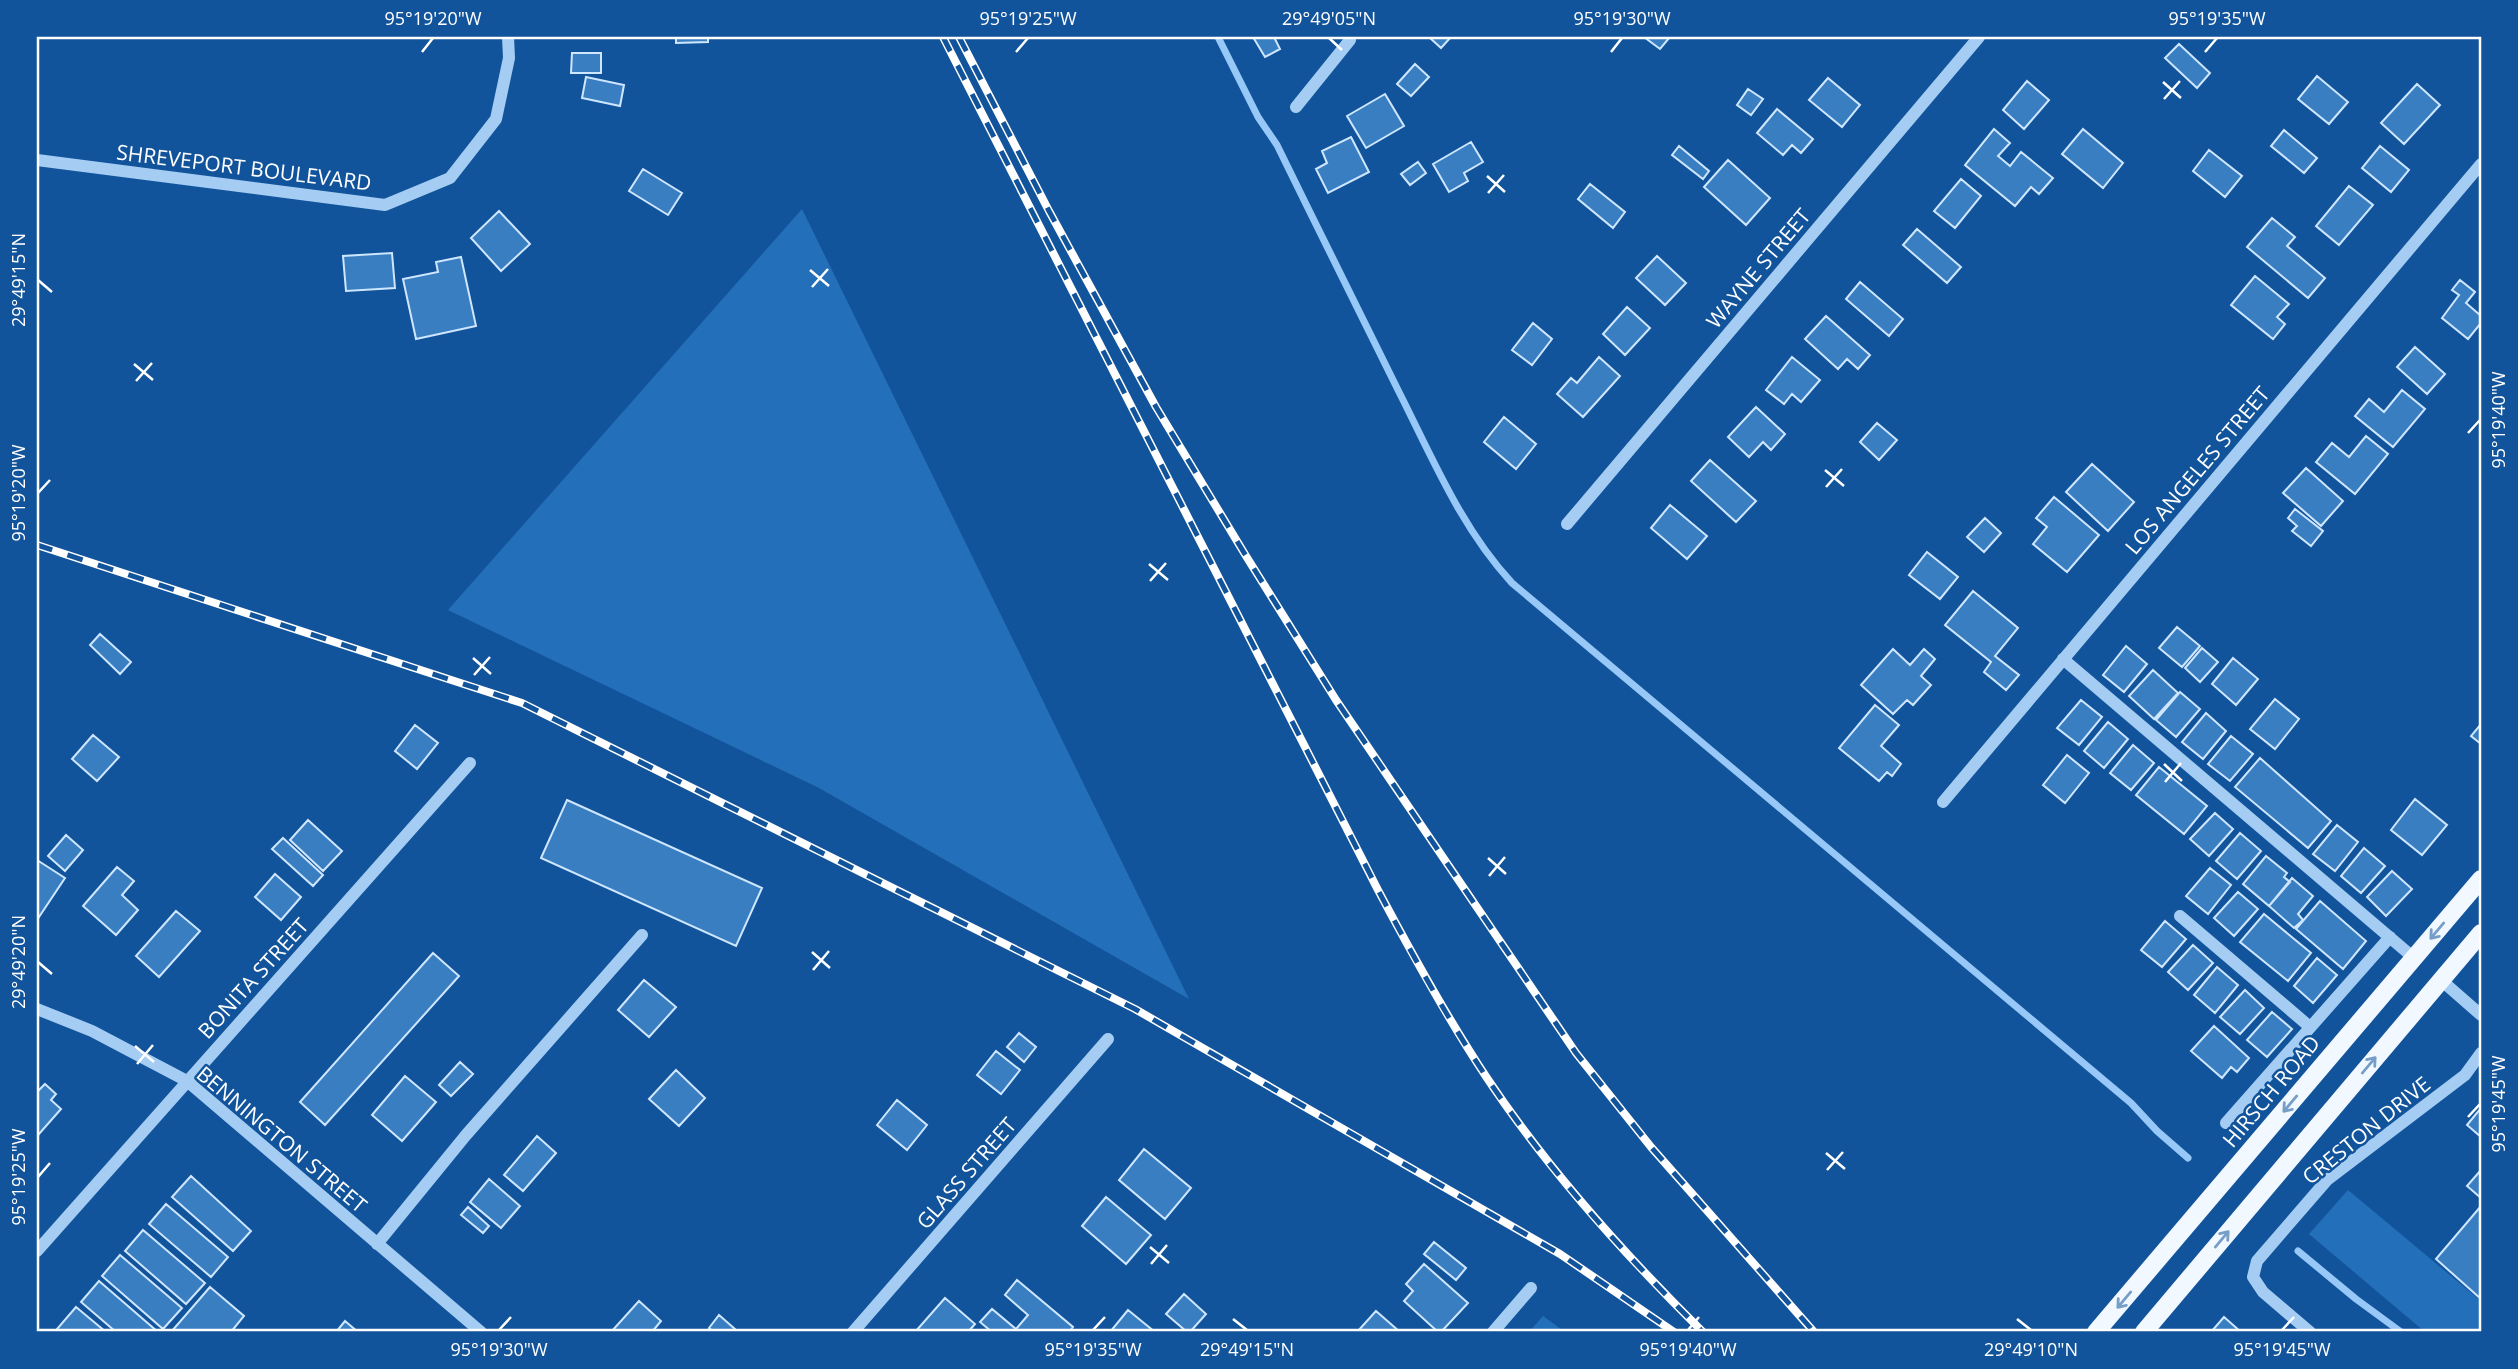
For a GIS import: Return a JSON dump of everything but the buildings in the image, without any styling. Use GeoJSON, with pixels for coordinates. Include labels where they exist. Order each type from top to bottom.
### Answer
{"type":"FeatureCollection","features":[{"type":"Feature","properties":{"kind":"main road","name":"HIRSCH ROAD"},"geometry":{"type":"LineString","coordinates":[[2096,1332],[2481,879]]}},
{"type":"Feature","properties":{"kind":"main road"},"geometry":{"type":"LineString","coordinates":[[2144,1332],[2481,933]]}},
{"type":"Feature","properties":{"kind":"street","name":"SHREVEPORT BOULEVARD"},"geometry":{"type":"LineString","coordinates":[[37,160],[385,205],[450,178],[496,120],[509,58],[508,37]]}},
{"type":"Feature","properties":{"kind":"street","name":"WAYNE STREET"},"geometry":{"type":"LineString","coordinates":[[1567,524],[1979,37]]}},
{"type":"Feature","properties":{"kind":"street"},"geometry":{"type":"LineString","coordinates":[[1296,107],[1351,38]]}},
{"type":"Feature","properties":{"kind":"street","name":"LOS ANGELES STREET"},"geometry":{"type":"LineString","coordinates":[[1943,802],[2481,164]]}},
{"type":"Feature","properties":{"kind":"street"},"geometry":{"type":"LineString","coordinates":[[2063,659],[2414,958]]}},
{"type":"Feature","properties":{"kind":"street","name":"BONITA STREET"},"geometry":{"type":"LineString","coordinates":[[37,1251],[470,763]]}},
{"type":"Feature","properties":{"kind":"street"},"geometry":{"type":"LineString","coordinates":[[2180,916],[2310,1027]]}},
{"type":"Feature","properties":{"kind":"street"},"geometry":{"type":"LineString","coordinates":[[377,1244],[466,1135],[642,935]]}},
{"type":"Feature","properties":{"kind":"street"},"geometry":{"type":"LineString","coordinates":[[2225,1123],[2390,937]]}},
{"type":"Feature","properties":{"kind":"street"},"geometry":{"type":"LineString","coordinates":[[2441,980],[2481,1015]]}},
{"type":"Feature","properties":{"kind":"street","name":"BENNINGTON STREET"},"geometry":{"type":"LineString","coordinates":[[37,1009],[92,1031],[187,1081],[481,1332]]}},
{"type":"Feature","properties":{"kind":"street","name":"GLASS STREET"},"geometry":{"type":"LineString","coordinates":[[853,1332],[1108,1039]]}},
{"type":"Feature","properties":{"kind":"street","name":"CRESTON DRIVE"},"geometry":{"type":"LineString","coordinates":[[2310,1332],[2263,1292],[2253,1277],[2257,1261],[2327,1180],[2465,1076],[2481,1053]]}},
{"type":"Feature","properties":{"kind":"street"},"geometry":{"type":"LineString","coordinates":[[1493,1332],[1531,1288]]}},
{"type":"Feature","properties":{"kind":"shaded area"},"geometry":{"type":"Polygon","coordinates":[[[802,209],[1189,999],[819,788],[448,610],[802,209]]]}},
{"type":"Feature","properties":{"kind":"shaded area"},"geometry":{"type":"Polygon","coordinates":[[[2348,1190],[2481,1301],[2481,1332],[2425,1332],[2309,1234],[2348,1190]]]}},
{"type":"Feature","properties":{"kind":"shaded area"},"geometry":{"type":"Polygon","coordinates":[[[1543,1316],[1565,1332],[1529,1332],[1543,1316]]]}},
{"type":"Feature","properties":{"kind":"waterway"},"geometry":{"type":"LineString","coordinates":[[1218,37],[1258,117],[1277,145],[1449,491],[1477,539],[1512,583],[2131,1103],[2188,1158]]}},
{"type":"Feature","properties":{"kind":"waterway"},"geometry":{"type":"LineString","coordinates":[[2298,1251],[2401,1332]]}},
{"type":"Feature","properties":{"kind":"railway"},"geometry":{"type":"LineString","coordinates":[[943,37],[1378,890],[1444,1009],[1511,1112],[1562,1179],[1616,1242],[1703,1332]]}},
{"type":"Feature","properties":{"kind":"railway"},"geometry":{"type":"LineString","coordinates":[[959,37],[1049,211],[1156,407],[1336,700],[1576,1053],[1651,1147],[1814,1332]]}},
{"type":"Feature","properties":{"kind":"railway"},"geometry":{"type":"LineString","coordinates":[[37,545],[522,703],[1135,1009],[1560,1254],[1674,1332]]}}]}
